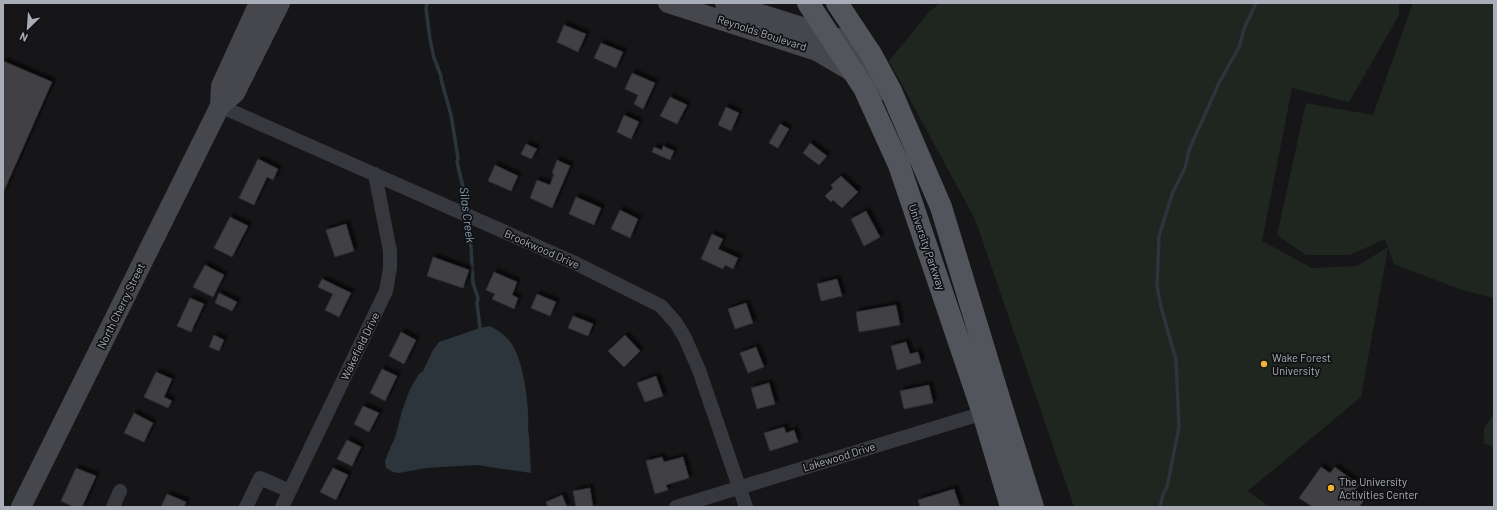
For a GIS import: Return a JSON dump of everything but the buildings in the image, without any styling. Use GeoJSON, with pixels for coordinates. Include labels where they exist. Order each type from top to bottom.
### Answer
{"type":"FeatureCollection","features":[{"type":"Feature","properties":{"kind":"main road","name":"North Cherry Street"},"geometry":{"type":"LineString","coordinates":[[220,106],[221,86],[259,3]]}},
{"type":"Feature","properties":{"kind":"main road","name":"North Cherry Street"},"geometry":{"type":"LineString","coordinates":[[21,507],[220,106],[235,93],[280,3]]}},
{"type":"Feature","properties":{"kind":"main road","name":"Reynolds Boulevard"},"geometry":{"type":"LineString","coordinates":[[668,3],[811,49],[853,72]]}},
{"type":"Feature","properties":{"kind":"main road","name":"Reynolds Boulevard"},"geometry":{"type":"LineString","coordinates":[[725,3],[844,40],[853,47],[889,110],[908,129]]}},
{"type":"Feature","properties":{"kind":"main road","name":"University Parkway"},"geometry":{"type":"LineString","coordinates":[[808,3],[864,88],[899,165],[992,410],[1033,507]]}},
{"type":"Feature","properties":{"kind":"main road","name":"University Parkway"},"geometry":{"type":"LineString","coordinates":[[837,3],[871,54],[891,91],[941,207],[992,410],[1011,507]]}},
{"type":"Feature","properties":{"kind":"street","name":"Brookwood Drive"},"geometry":{"type":"LineString","coordinates":[[220,106],[575,264],[661,306],[676,323],[685,338],[699,370],[746,507]]}},
{"type":"Feature","properties":{"kind":"street","name":"Wakefield Drive"},"geometry":{"type":"LineString","coordinates":[[282,507],[386,291],[390,268],[390,251],[375,174]]}},
{"type":"Feature","properties":{"kind":"street","name":"Lakewood Drive"},"geometry":{"type":"LineString","coordinates":[[676,507],[992,410]]}},
{"type":"Feature","properties":{"kind":"street"},"geometry":{"type":"LineString","coordinates":[[246,507],[260,478],[290,491]]}},
{"type":"Feature","properties":{"kind":"street"},"geometry":{"type":"LineString","coordinates":[[114,507],[120,490]]}},
{"type":"Feature","properties":{"kind":"shaded area","name":"Wake Forest University"},"geometry":{"type":"Polygon","coordinates":[[[940,3],[1399,3],[1399,15],[1349,102],[1292,88],[1262,241],[1312,268],[1357,266],[1388,247],[1385,239],[1350,255],[1306,255],[1277,235],[1306,103],[1373,115],[1413,3],[1494,3],[1494,298],[1462,290],[1394,264],[1388,248],[1361,397],[1248,491],[1270,507],[1074,507],[975,219],[889,61],[929,12],[940,3]]]}},
{"type":"Feature","properties":{"kind":"shaded area"},"geometry":{"type":"Polygon","coordinates":[[[490,326],[503,334],[509,340],[516,352],[522,369],[528,406],[531,473],[477,465],[426,468],[399,473],[393,472],[386,468],[385,461],[395,438],[402,411],[410,389],[419,374],[423,371],[433,350],[439,342],[490,326]]]}},
{"type":"Feature","properties":{"kind":"shaded area"},"geometry":{"type":"Polygon","coordinates":[[[1494,413],[1494,447],[1484,443],[1484,428],[1494,413]]]}},
{"type":"Feature","properties":{"kind":"waterway","name":"Silas Creek"},"geometry":{"type":"LineString","coordinates":[[427,3],[426,9],[430,39],[434,58],[441,76],[451,115],[458,158],[457,162],[467,212]]}},
{"type":"Feature","properties":{"kind":"waterway"},"geometry":{"type":"LineString","coordinates":[[1160,507],[1167,487],[1179,427],[1176,360],[1161,307],[1157,286],[1159,236],[1173,192],[1185,168],[1189,150],[1219,83],[1239,47],[1244,29],[1256,3]]}},
{"type":"Feature","properties":{"kind":"waterway","name":"Silas Creek"},"geometry":{"type":"LineString","coordinates":[[468,220],[473,283],[478,298],[477,303],[480,328],[482,332]]}},
{"type":"Feature","properties":{"kind":"place","name":"Wake Forest University"},"geometry":{"type":"Point","coordinates":[1264,364]}},
{"type":"Feature","properties":{"kind":"place","name":"The University Activities Center"},"geometry":{"type":"Point","coordinates":[1331,488]}}]}
